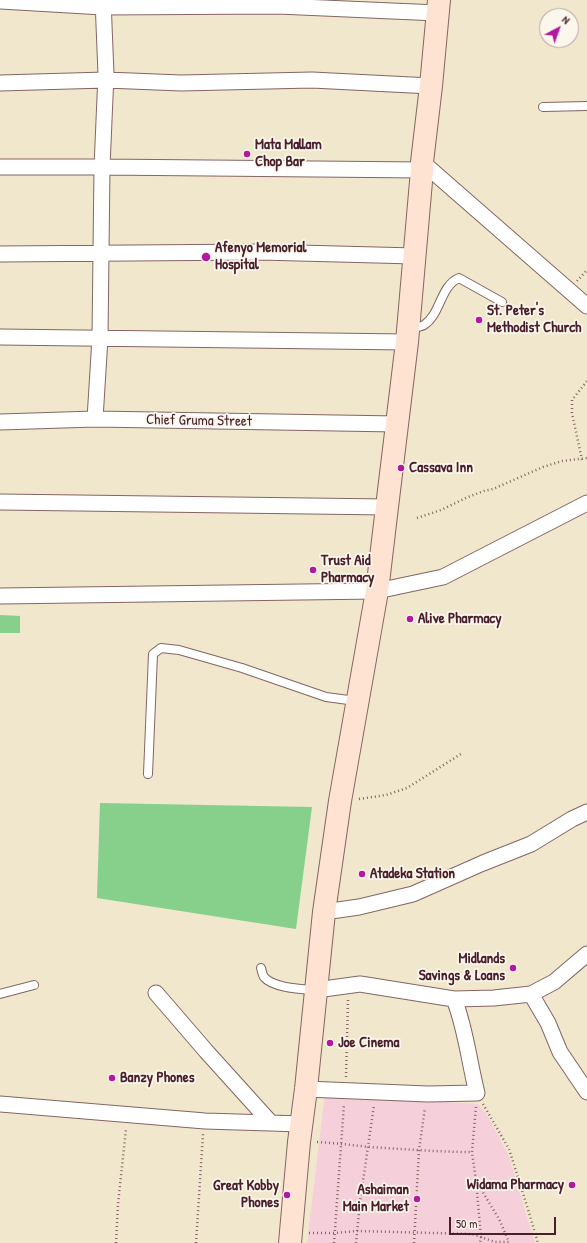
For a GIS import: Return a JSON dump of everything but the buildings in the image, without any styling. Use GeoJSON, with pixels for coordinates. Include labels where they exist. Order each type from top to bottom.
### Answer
{"type":"FeatureCollection","features":[{"type":"Feature","properties":{"kind":"main road"},"geometry":{"type":"LineString","coordinates":[[290,1238],[324,912],[340,801],[377,590],[408,336],[422,166],[439,6]]}},
{"type":"Feature","properties":{"kind":"street"},"geometry":{"type":"LineString","coordinates":[[0,2],[278,6],[439,6]]}},
{"type":"Feature","properties":{"kind":"street"},"geometry":{"type":"LineString","coordinates":[[95,419],[100,338],[102,167],[106,80],[103,3]]}},
{"type":"Feature","properties":{"kind":"street"},"geometry":{"type":"LineString","coordinates":[[0,83],[106,80],[180,83],[312,80],[431,86]]}},
{"type":"Feature","properties":{"kind":"street"},"geometry":{"type":"LineString","coordinates":[[0,167],[422,166],[587,306]]}},
{"type":"Feature","properties":{"kind":"street"},"geometry":{"type":"LineString","coordinates":[[0,254],[260,252],[414,256]]}},
{"type":"Feature","properties":{"kind":"street"},"geometry":{"type":"LineString","coordinates":[[0,337],[100,338],[408,336]]}},
{"type":"Feature","properties":{"kind":"street","name":"Chief Gruma Street"},"geometry":{"type":"LineString","coordinates":[[0,422],[95,419],[397,424]]}},
{"type":"Feature","properties":{"kind":"street"},"geometry":{"type":"LineString","coordinates":[[0,502],[387,507]]}},
{"type":"Feature","properties":{"kind":"street"},"geometry":{"type":"LineString","coordinates":[[0,596],[377,590],[443,577],[587,503]]}},
{"type":"Feature","properties":{"kind":"street"},"geometry":{"type":"LineString","coordinates":[[324,912],[359,907],[413,894],[483,863],[531,844],[572,819],[587,812]]}},
{"type":"Feature","properties":{"kind":"street"},"geometry":{"type":"LineString","coordinates":[[316,990],[360,984],[454,999],[494,998],[531,994],[554,982],[587,954]]}},
{"type":"Feature","properties":{"kind":"street"},"geometry":{"type":"LineString","coordinates":[[156,994],[270,1123]]}},
{"type":"Feature","properties":{"kind":"street"},"geometry":{"type":"LineString","coordinates":[[531,994],[548,1023],[560,1052],[587,1092]]}},
{"type":"Feature","properties":{"kind":"street"},"geometry":{"type":"LineString","coordinates":[[306,1089],[428,1094],[477,1093],[464,1029],[454,999]]}},
{"type":"Feature","properties":{"kind":"street"},"geometry":{"type":"LineString","coordinates":[[0,1104],[205,1121],[270,1123],[300,1133]]}},
{"type":"Feature","properties":{"kind":"lane"},"geometry":{"type":"LineString","coordinates":[[543,107],[587,106]]}},
{"type":"Feature","properties":{"kind":"lane"},"geometry":{"type":"LineString","coordinates":[[408,336],[424,325],[436,311],[448,286],[454,280],[459,278],[502,302]]}},
{"type":"Feature","properties":{"kind":"lane"},"geometry":{"type":"LineString","coordinates":[[148,774],[153,654],[161,648],[179,650],[242,668],[326,697],[357,701]]}},
{"type":"Feature","properties":{"kind":"lane"},"geometry":{"type":"LineString","coordinates":[[261,968],[263,976],[268,980],[282,986],[316,990]]}},
{"type":"Feature","properties":{"kind":"lane"},"geometry":{"type":"LineString","coordinates":[[0,994],[34,985]]}},
{"type":"Feature","properties":{"kind":"path"},"geometry":{"type":"LineString","coordinates":[[582,460],[572,413],[572,400],[587,381]]}},
{"type":"Feature","properties":{"kind":"path"},"geometry":{"type":"LineString","coordinates":[[418,518],[441,510],[468,497],[493,489],[543,466],[562,461],[582,460],[587,458]]}},
{"type":"Feature","properties":{"kind":"path"},"geometry":{"type":"LineString","coordinates":[[340,801],[386,795],[407,788],[461,754]]}},
{"type":"Feature","properties":{"kind":"path"},"geometry":{"type":"LineString","coordinates":[[334,1243],[345,1090],[349,986]]}},
{"type":"Feature","properties":{"kind":"path"},"geometry":{"type":"LineString","coordinates":[[356,1243],[368,1146],[377,1091]]}},
{"type":"Feature","properties":{"kind":"path"},"geometry":{"type":"LineString","coordinates":[[477,1093],[472,1152],[481,1237],[480,1243]]}},
{"type":"Feature","properties":{"kind":"path"},"geometry":{"type":"LineString","coordinates":[[477,1093],[509,1149],[528,1206],[538,1243]]}},
{"type":"Feature","properties":{"kind":"path"},"geometry":{"type":"LineString","coordinates":[[414,1243],[419,1150],[428,1094]]}},
{"type":"Feature","properties":{"kind":"path"},"geometry":{"type":"LineString","coordinates":[[116,1243],[118,1204],[128,1114]]}},
{"type":"Feature","properties":{"kind":"path"},"geometry":{"type":"LineString","coordinates":[[196,1243],[205,1121]]}},
{"type":"Feature","properties":{"kind":"path"},"geometry":{"type":"LineString","coordinates":[[300,1133],[341,1143],[368,1146],[472,1152]]}},
{"type":"Feature","properties":{"kind":"path"},"geometry":{"type":"LineString","coordinates":[[290,1238],[357,1231],[472,1234],[495,1242],[509,1242],[499,1219],[476,1181]]}},
{"type":"Feature","properties":{"kind":"shaded area","name":"Ashaiman Main Market"},"geometry":{"type":"Polygon","coordinates":[[[325,1094],[478,1104],[487,1115],[508,1154],[535,1243],[307,1243],[325,1094]]]}},
{"type":"Feature","properties":{"kind":"green space"},"geometry":{"type":"Polygon","coordinates":[[[0,615],[20,616],[20,633],[0,633],[0,615]]]}},
{"type":"Feature","properties":{"kind":"green space"},"geometry":{"type":"Polygon","coordinates":[[[100,803],[312,807],[296,929],[97,898],[100,803]]]}},
{"type":"Feature","properties":{"kind":"place","name":"Mata Mallam Chop Bar"},"geometry":{"type":"Point","coordinates":[247,154]}},
{"type":"Feature","properties":{"kind":"place","name":"Afenyo Memorial Hospital"},"geometry":{"type":"Point","coordinates":[206,257]}},
{"type":"Feature","properties":{"kind":"place","name":"St. Peter's Methodist Church"},"geometry":{"type":"Point","coordinates":[479,320]}},
{"type":"Feature","properties":{"kind":"place","name":"Cassava Inn"},"geometry":{"type":"Point","coordinates":[401,468]}},
{"type":"Feature","properties":{"kind":"place","name":"Trust Aid Pharmacy"},"geometry":{"type":"Point","coordinates":[313,570]}},
{"type":"Feature","properties":{"kind":"place","name":"Alive Pharmacy"},"geometry":{"type":"Point","coordinates":[410,619]}},
{"type":"Feature","properties":{"kind":"place","name":"Atadeka Station"},"geometry":{"type":"Point","coordinates":[362,874]}},
{"type":"Feature","properties":{"kind":"place","name":"Midlands Savings & Loans"},"geometry":{"type":"Point","coordinates":[513,968]}},
{"type":"Feature","properties":{"kind":"place","name":"Joe Cinema"},"geometry":{"type":"Point","coordinates":[330,1043]}},
{"type":"Feature","properties":{"kind":"place","name":"Banzy Phones"},"geometry":{"type":"Point","coordinates":[112,1078]}},
{"type":"Feature","properties":{"kind":"place","name":"Widama Pharmacy"},"geometry":{"type":"Point","coordinates":[572,1185]}},
{"type":"Feature","properties":{"kind":"place","name":"Great Kobby Phones"},"geometry":{"type":"Point","coordinates":[287,1195]}},
{"type":"Feature","properties":{"kind":"place","name":"Ashaiman Main Market"},"geometry":{"type":"Point","coordinates":[417,1199]}}]}
